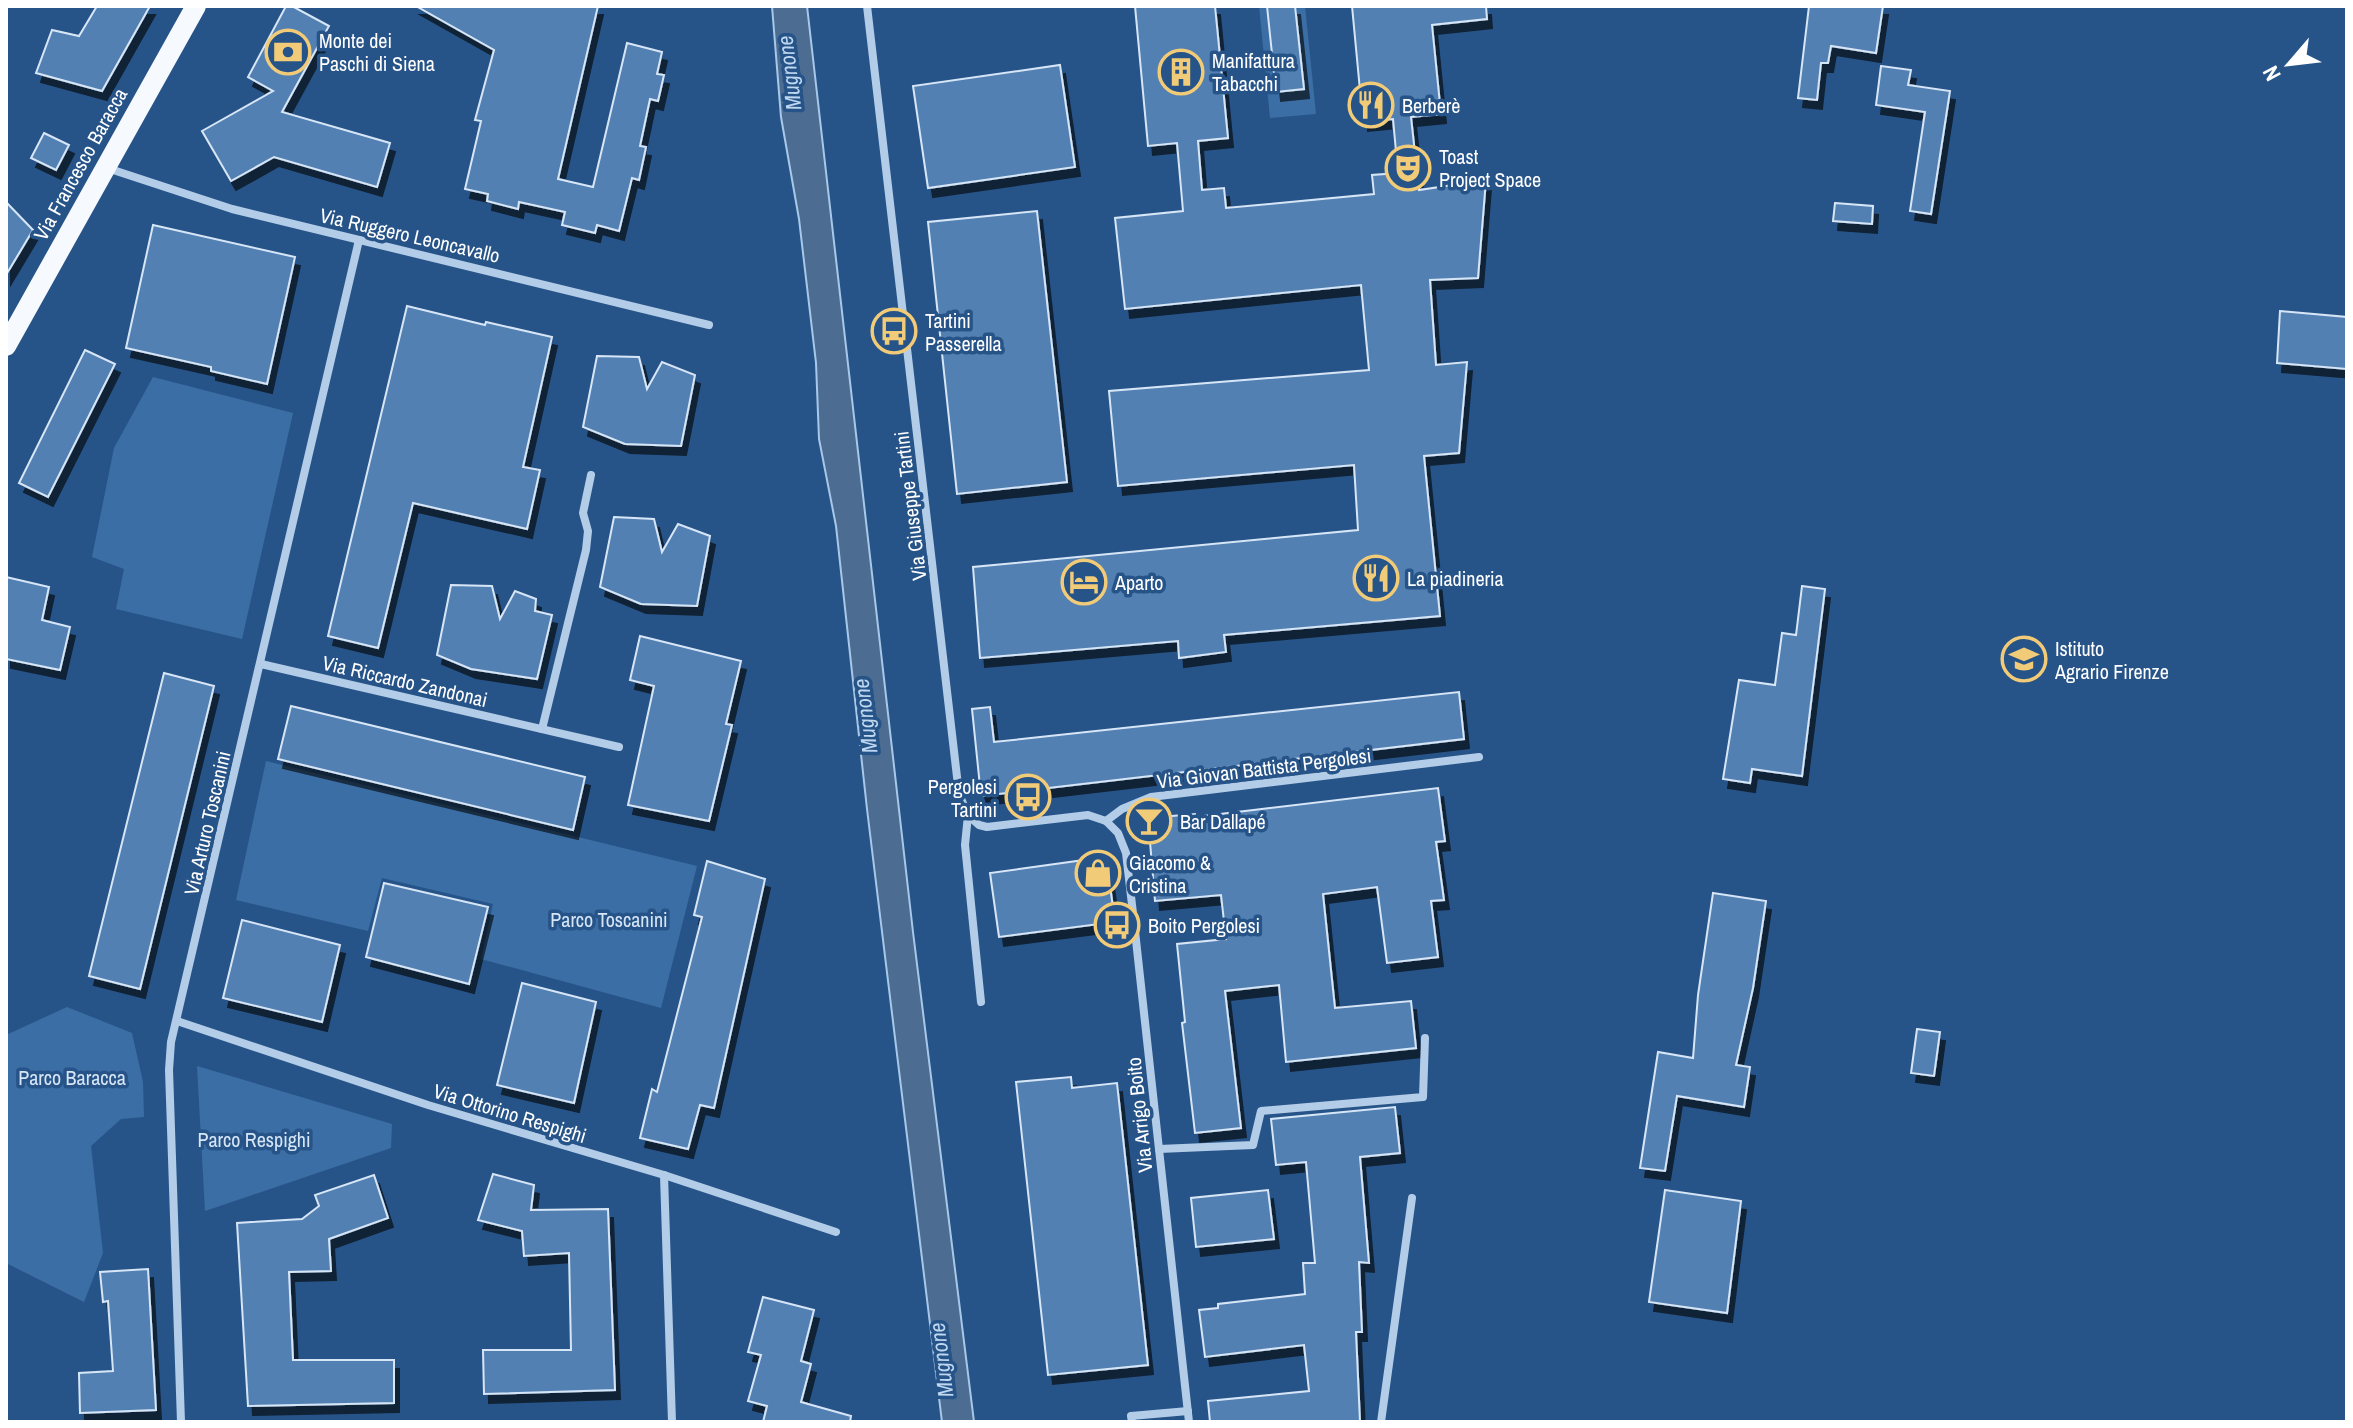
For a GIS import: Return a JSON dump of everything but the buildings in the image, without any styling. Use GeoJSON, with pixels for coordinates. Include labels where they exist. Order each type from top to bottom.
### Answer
{"type":"FeatureCollection","features":[{"type":"Feature","properties":{"kind":"main road","name":"Via Francesco Baracca"},"geometry":{"type":"LineString","coordinates":[[6,346],[196,6]]}},
{"type":"Feature","properties":{"kind":"street","name":"Via Giuseppe Tartini"},"geometry":{"type":"LineString","coordinates":[[867,6],[959,794],[968,815],[965,845],[981,1002]]}},
{"type":"Feature","properties":{"kind":"street","name":"Via Ruggero Leoncavallo"},"geometry":{"type":"LineString","coordinates":[[107,168],[232,209],[709,325]]}},
{"type":"Feature","properties":{"kind":"street","name":"Via Arturo Toscanini"},"geometry":{"type":"LineString","coordinates":[[181,1422],[169,1070],[171,1042],[359,240]]}},
{"type":"Feature","properties":{"kind":"street"},"geometry":{"type":"LineString","coordinates":[[542,729],[586,550],[588,531],[583,513],[591,475]]}},
{"type":"Feature","properties":{"kind":"street","name":"Via Riccardo Zandonai"},"geometry":{"type":"LineString","coordinates":[[261,664],[619,747]]}},
{"type":"Feature","properties":{"kind":"street","name":"Via Giovan Battista Pergolesi"},"geometry":{"type":"LineString","coordinates":[[1106,821],[1122,809],[1151,797],[1479,757]]}},
{"type":"Feature","properties":{"kind":"street"},"geometry":{"type":"LineString","coordinates":[[968,815],[979,825],[987,827],[1088,815],[1106,821]]}},
{"type":"Feature","properties":{"kind":"street","name":"Via Arrigo Boito"},"geometry":{"type":"LineString","coordinates":[[1106,821],[1118,833],[1126,853],[1189,1422]]}},
{"type":"Feature","properties":{"kind":"street","name":"Via Ottorino Respighi"},"geometry":{"type":"LineString","coordinates":[[177,1021],[428,1105],[664,1175],[836,1232]]}},
{"type":"Feature","properties":{"kind":"street"},"geometry":{"type":"LineString","coordinates":[[1159,1149],[1253,1145],[1261,1111],[1423,1097],[1425,1038]]}},
{"type":"Feature","properties":{"kind":"street"},"geometry":{"type":"LineString","coordinates":[[664,1175],[672,1422]]}},
{"type":"Feature","properties":{"kind":"street"},"geometry":{"type":"LineString","coordinates":[[1381,1422],[1412,1198]]}},
{"type":"Feature","properties":{"kind":"street"},"geometry":{"type":"LineString","coordinates":[[1132,1422],[1131,1416],[1188,1411]]}},
{"type":"Feature","properties":{"kind":"green space"},"geometry":{"type":"Polygon","coordinates":[[[1259,6],[1305,6],[1316,114],[1270,118],[1259,6]]]}},
{"type":"Feature","properties":{"kind":"green space"},"geometry":{"type":"Polygon","coordinates":[[[153,377],[293,413],[242,639],[116,609],[124,569],[92,557],[114,448],[153,377]]]}},
{"type":"Feature","properties":{"kind":"green space","name":"Parco Toscanini"},"geometry":{"type":"Polygon","coordinates":[[[266,761],[697,866],[661,1008],[481,959],[493,904],[382,878],[368,931],[236,900],[266,761]]]}},
{"type":"Feature","properties":{"kind":"green space","name":"Parco Baracca"},"geometry":{"type":"Polygon","coordinates":[[[67,1007],[132,1033],[143,1082],[144,1117],[121,1119],[91,1146],[103,1253],[84,1302],[6,1263],[6,1035],[67,1007]]]}},
{"type":"Feature","properties":{"kind":"green space","name":"Parco Respighi"},"geometry":{"type":"Polygon","coordinates":[[[197,1066],[392,1124],[391,1148],[205,1211],[197,1066]]]}},
{"type":"Feature","properties":{"kind":"water","name":"Mugnone"},"geometry":{"type":"Polygon","coordinates":[[[772,6],[807,6],[913,932],[974,1422],[942,1422],[867,809],[836,526],[819,439],[816,363],[799,219],[781,117],[772,6]]]}},
{"type":"Feature","properties":{"kind":"place","name":"Monte dei Paschi di Siena"},"geometry":{"type":"Point","coordinates":[288,52]}},
{"type":"Feature","properties":{"kind":"place","name":"Manifattura Tabacchi"},"geometry":{"type":"Point","coordinates":[1181,72]}},
{"type":"Feature","properties":{"kind":"place","name":"Berberè"},"geometry":{"type":"Point","coordinates":[1371,105]}},
{"type":"Feature","properties":{"kind":"place","name":"Toast Project Space"},"geometry":{"type":"Point","coordinates":[1408,168]}},
{"type":"Feature","properties":{"kind":"place","name":"Tartini Passerella"},"geometry":{"type":"Point","coordinates":[894,331]}},
{"type":"Feature","properties":{"kind":"place","name":"La piadineria"},"geometry":{"type":"Point","coordinates":[1376,578]}},
{"type":"Feature","properties":{"kind":"place","name":"Aparto"},"geometry":{"type":"Point","coordinates":[1084,582]}},
{"type":"Feature","properties":{"kind":"place","name":"Istituto Agrario Firenze"},"geometry":{"type":"Point","coordinates":[2024,659]}},
{"type":"Feature","properties":{"kind":"place","name":"Pergolesi Tartini"},"geometry":{"type":"Point","coordinates":[1028,797]}},
{"type":"Feature","properties":{"kind":"place","name":"Bar Dallapé"},"geometry":{"type":"Point","coordinates":[1149,821]}},
{"type":"Feature","properties":{"kind":"place","name":"Giacomo & Cristina"},"geometry":{"type":"Point","coordinates":[1098,873]}},
{"type":"Feature","properties":{"kind":"place","name":"Boito Pergolesi"},"geometry":{"type":"Point","coordinates":[1117,925]}}]}
